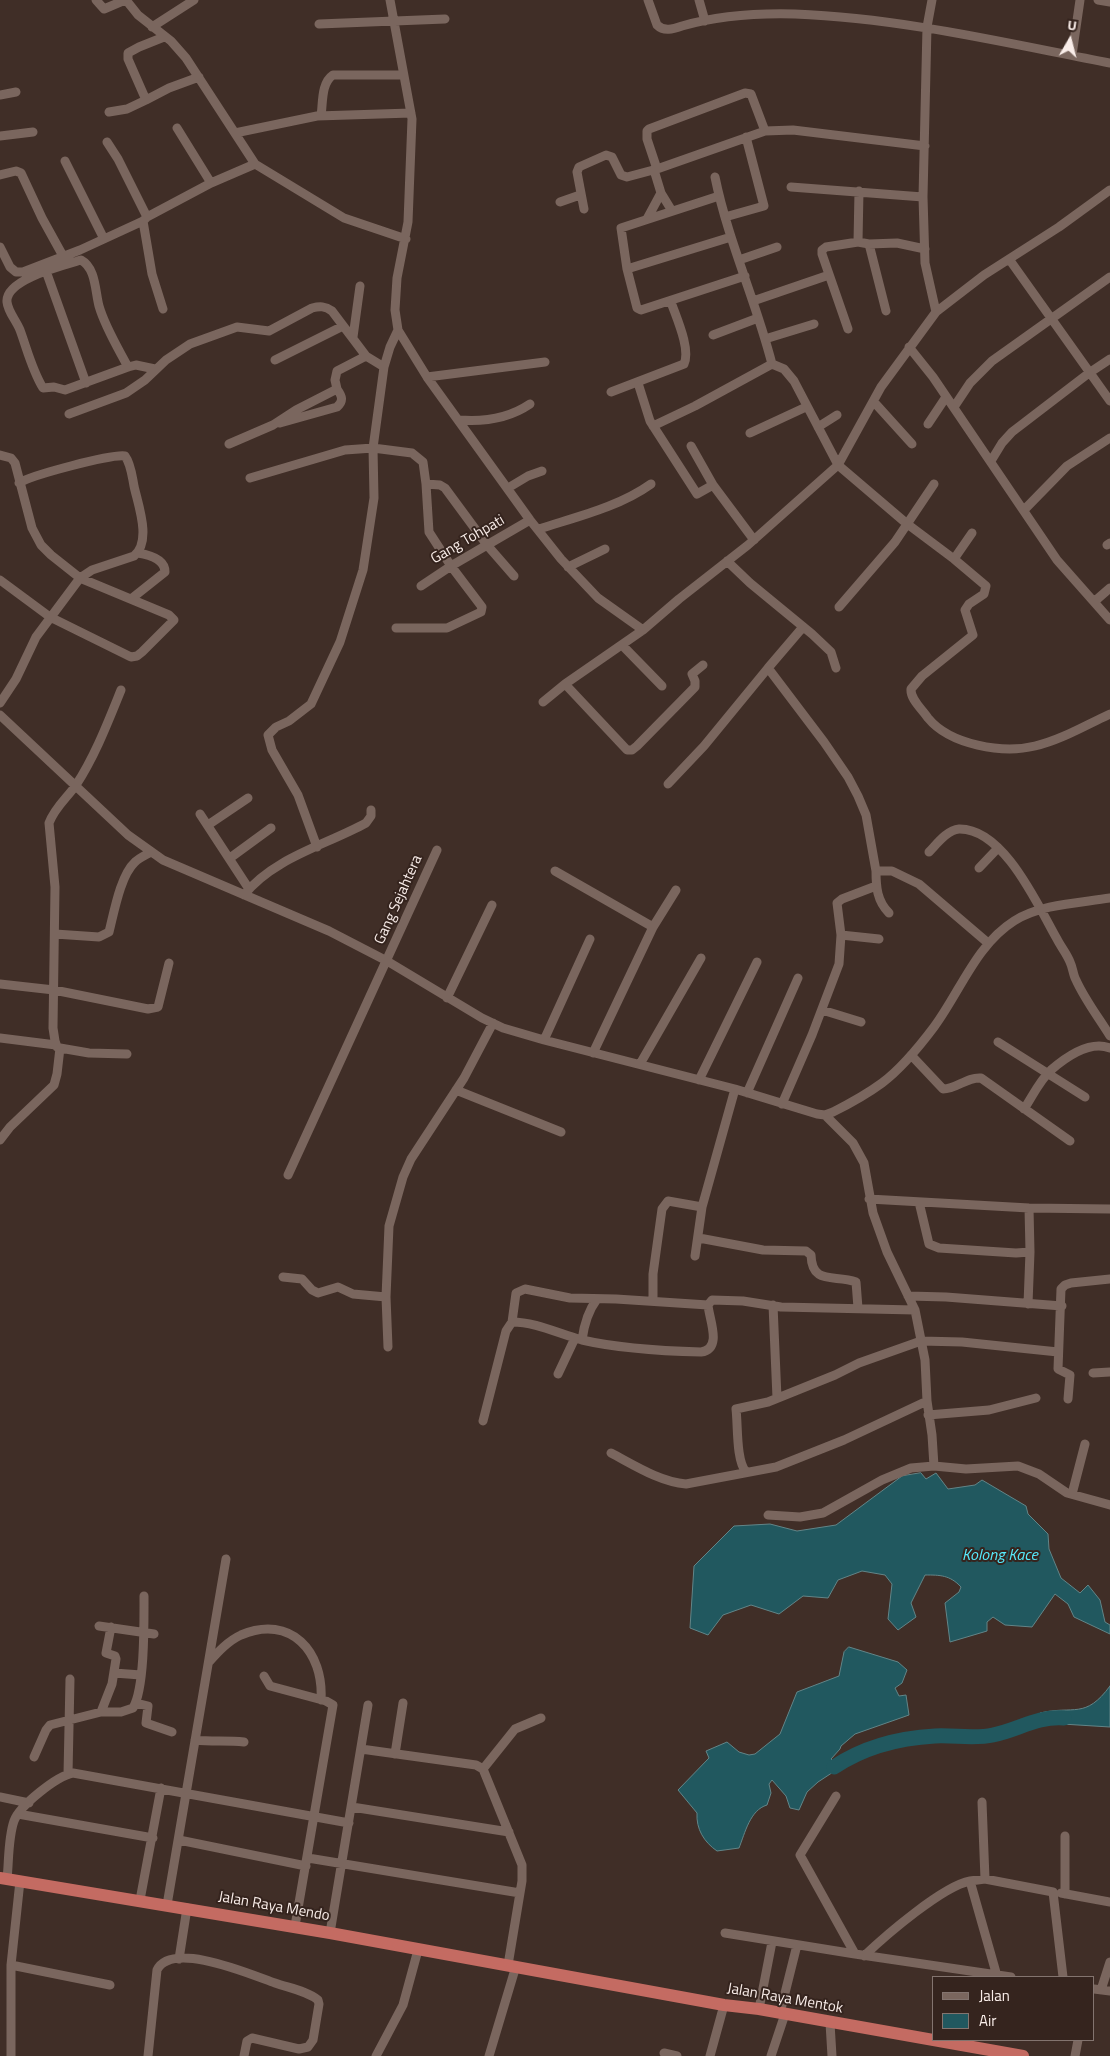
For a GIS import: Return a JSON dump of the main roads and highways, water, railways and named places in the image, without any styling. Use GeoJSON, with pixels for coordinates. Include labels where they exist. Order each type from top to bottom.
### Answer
{"type":"FeatureCollection","features":[{"type":"Feature","properties":{"kind":"highway","name":"Jalan Raya Mendo"},"geometry":{"type":"LineString","coordinates":[[3,1878],[295,1926],[418,1950],[542,1971]]}},
{"type":"Feature","properties":{"kind":"highway","name":"Jalan Raya Mentok"},"geometry":{"type":"LineString","coordinates":[[542,1971],[724,2005],[932,2038]]}},
{"type":"Feature","properties":{"kind":"highway","name":"Jalan Raya Mentok"},"geometry":{"type":"LineString","coordinates":[[958,2042],[1023,2056]]}},
{"type":"Feature","properties":{"kind":"water","name":"Kolong Kace"},"geometry":{"type":"Polygon","coordinates":[[[921,1473],[926,1479],[936,1473],[948,1489],[975,1485],[982,1480],[1026,1506],[1028,1514],[1048,1534],[1049,1549],[1061,1578],[1080,1593],[1088,1585],[1100,1600],[1105,1622],[1110,1625],[1110,1634],[1074,1617],[1068,1604],[1055,1594],[1032,1627],[1005,1625],[993,1617],[987,1622],[987,1631],[950,1642],[945,1603],[959,1592],[961,1587],[949,1578],[930,1575],[925,1575],[911,1603],[916,1617],[898,1630],[888,1619],[892,1584],[885,1575],[862,1571],[838,1580],[828,1598],[803,1596],[779,1614],[751,1605],[723,1615],[708,1635],[690,1628],[694,1566],[734,1526],[770,1524],[797,1531],[836,1525],[902,1476],[921,1473]]]}},
{"type":"Feature","properties":{"kind":"water"},"geometry":{"type":"Polygon","coordinates":[[[849,1647],[898,1662],[907,1670],[902,1683],[895,1688],[899,1696],[906,1695],[909,1715],[855,1734],[841,1746],[831,1759],[834,1762],[845,1753],[853,1759],[818,1782],[807,1792],[799,1810],[790,1808],[786,1796],[772,1780],[769,1784],[771,1793],[767,1805],[752,1817],[739,1848],[717,1851],[708,1844],[699,1830],[697,1813],[678,1790],[709,1758],[706,1751],[727,1742],[739,1752],[749,1755],[755,1754],[780,1734],[797,1692],[839,1676],[844,1652],[849,1647]]]}},
{"type":"Feature","properties":{"kind":"water"},"geometry":{"type":"Polygon","coordinates":[[[1110,1686],[1110,1727],[1046,1723],[1040,1713],[1086,1707],[1101,1697],[1110,1686]]]}},
{"type":"Feature","properties":{"kind":"waterway"},"geometry":{"type":"LineString","coordinates":[[834,1767],[857,1754],[895,1741],[935,1736],[986,1736],[1002,1733],[1045,1719],[1064,1718]]}}]}
